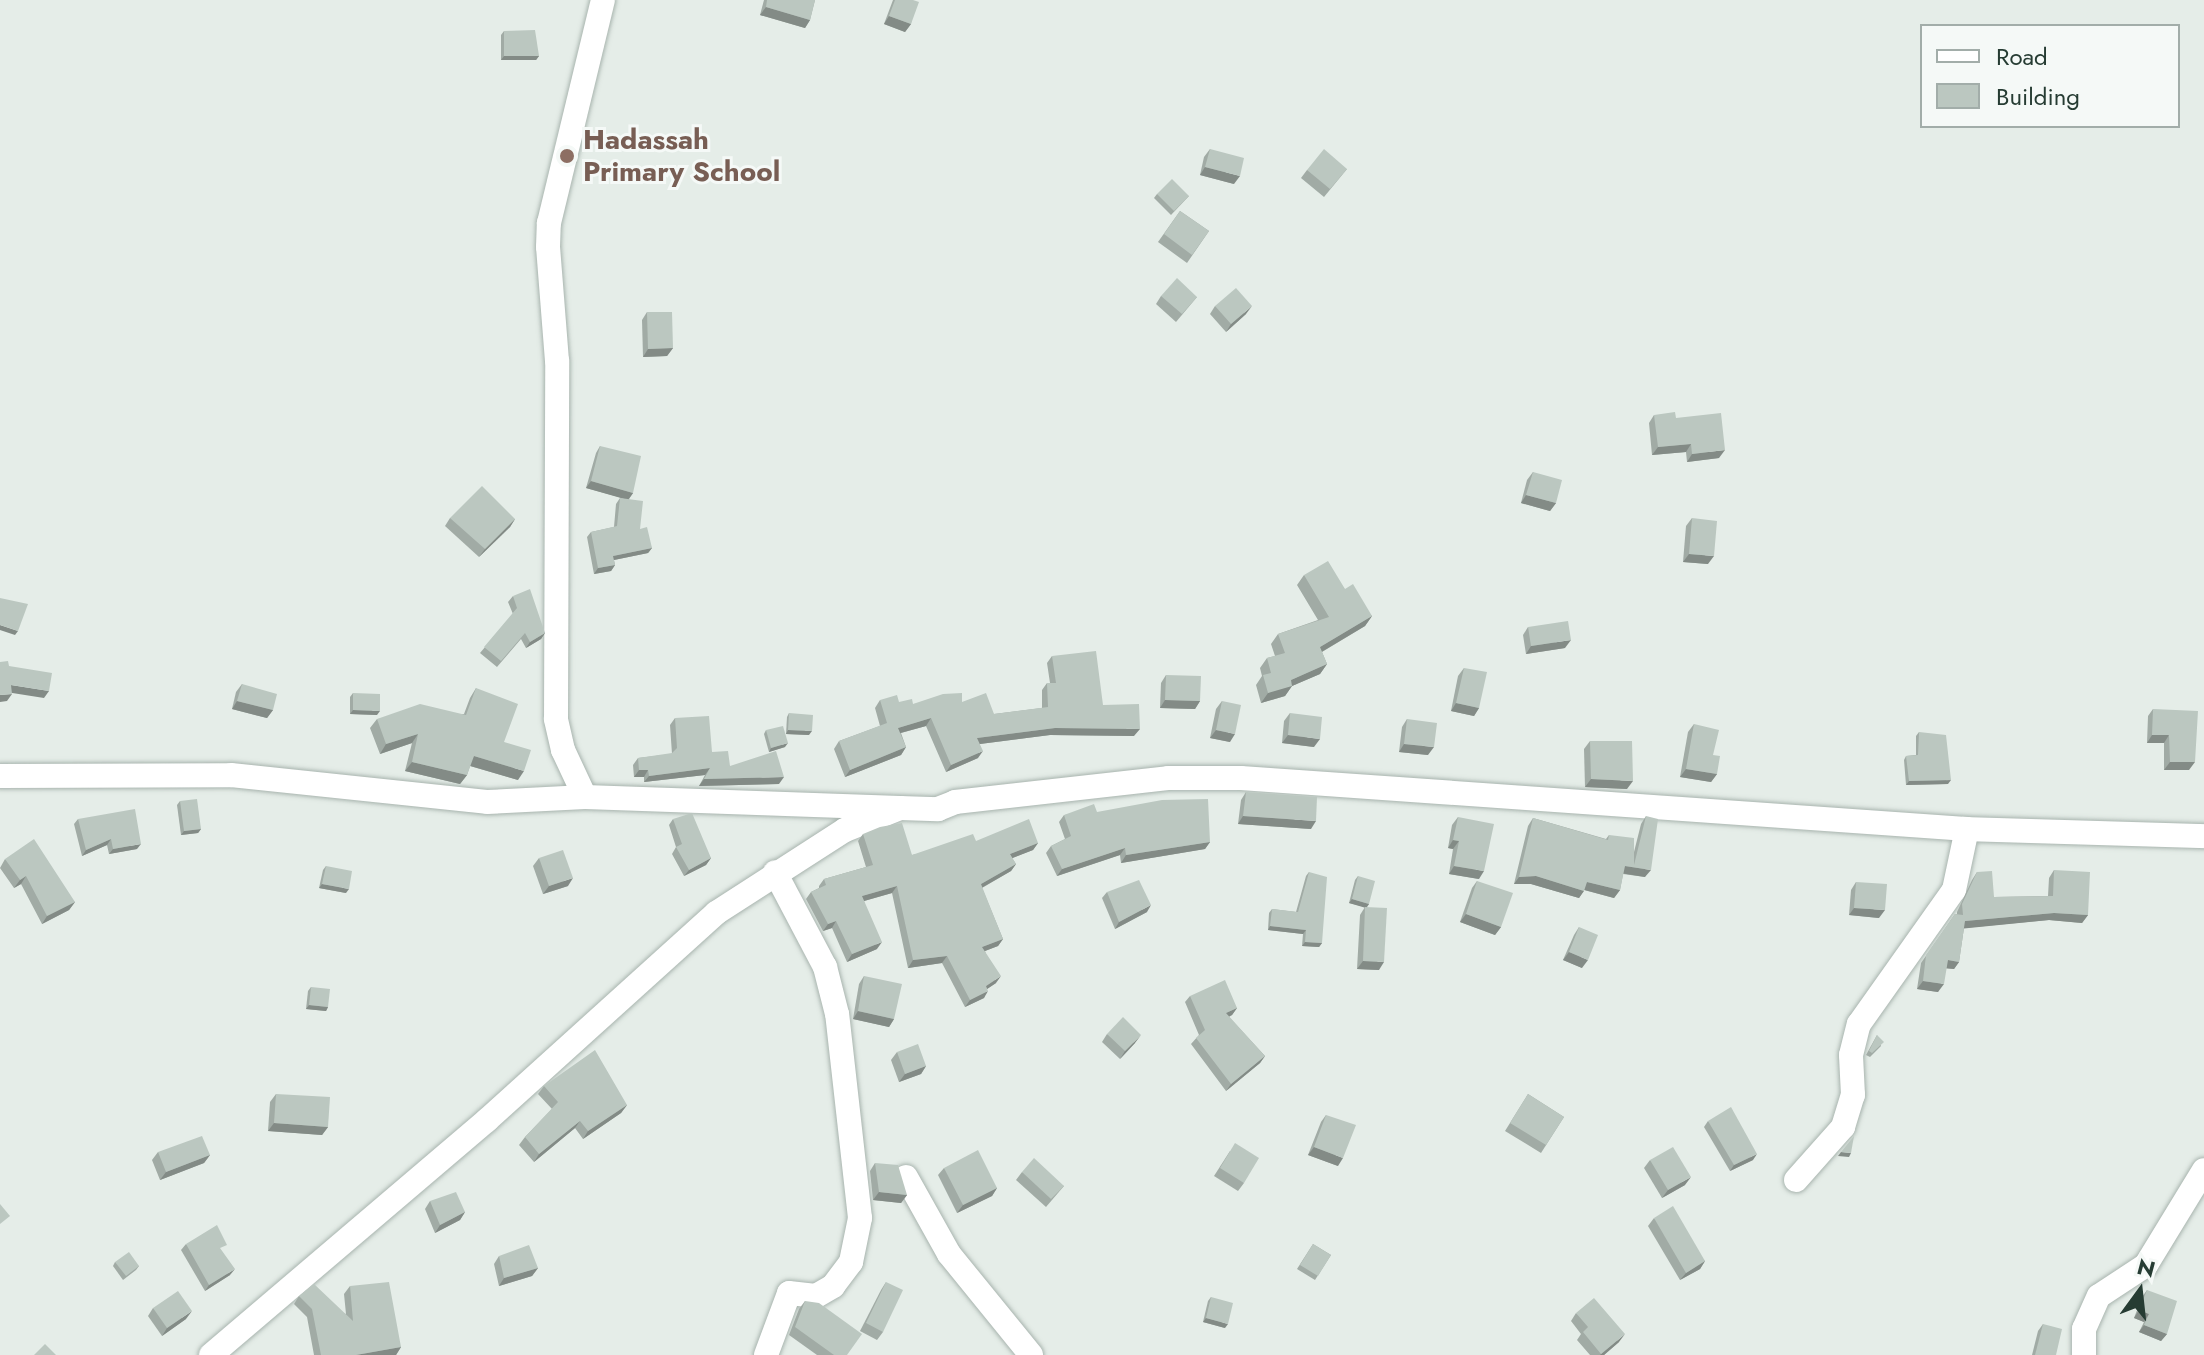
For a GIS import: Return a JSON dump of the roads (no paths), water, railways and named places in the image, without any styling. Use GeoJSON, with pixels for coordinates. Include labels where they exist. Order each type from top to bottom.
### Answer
{"type":"FeatureCollection","features":[{"type":"Feature","properties":{"kind":"street"},"geometry":{"type":"LineString","coordinates":[[585,797],[563,750],[556,719],[557,361],[548,247],[549,223],[603,0]]}},
{"type":"Feature","properties":{"kind":"street"},"geometry":{"type":"LineString","coordinates":[[0,776],[231,775],[444,799],[525,802],[585,797],[938,809],[955,802],[1168,778],[1241,778],[1967,829],[2204,836]]}},
{"type":"Feature","properties":{"kind":"street"},"geometry":{"type":"LineString","coordinates":[[211,1355],[487,1120],[716,913],[775,872],[845,830],[900,808]]}},
{"type":"Feature","properties":{"kind":"street"},"geometry":{"type":"LineString","coordinates":[[1796,1180],[1843,1127],[1853,1095],[1851,1055],[1859,1024],[1954,890],[1967,829]]}},
{"type":"Feature","properties":{"kind":"street"},"geometry":{"type":"LineString","coordinates":[[766,1355],[789,1293],[816,1296],[833,1286],[851,1262],[860,1218],[837,1014],[825,967],[775,872]]}},
{"type":"Feature","properties":{"kind":"street"},"geometry":{"type":"LineString","coordinates":[[2084,1355],[2084,1329],[2099,1296],[2146,1265],[2204,1170]]}},
{"type":"Feature","properties":{"kind":"street"},"geometry":{"type":"LineString","coordinates":[[906,1177],[949,1254],[1031,1355]]}},
{"type":"Feature","properties":{"kind":"place","name":"Hadassah Primary School"},"geometry":{"type":"Point","coordinates":[567,156]}}]}
